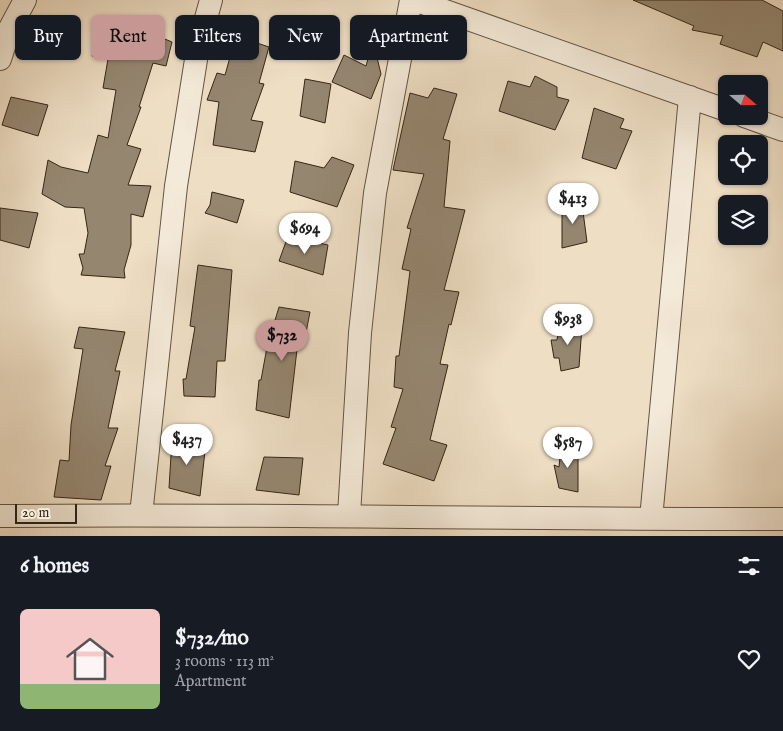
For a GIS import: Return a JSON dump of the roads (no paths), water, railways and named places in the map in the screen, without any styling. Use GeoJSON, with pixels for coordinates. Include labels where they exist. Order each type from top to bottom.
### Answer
{"type":"FeatureCollection","features":[{"type":"Feature","properties":{"kind":"street"},"geometry":{"type":"LineString","coordinates":[[0,59],[10,28],[25,0]]}},
{"type":"Feature","properties":{"kind":"street"},"geometry":{"type":"LineString","coordinates":[[141,516],[176,186],[198,47],[211,0]]}},
{"type":"Feature","properties":{"kind":"street"},"geometry":{"type":"LineString","coordinates":[[349,515],[360,332],[375,192],[413,0],[718,107]]}},
{"type":"Feature","properties":{"kind":"street"},"geometry":{"type":"LineString","coordinates":[[651,520],[690,97]]}},
{"type":"Feature","properties":{"kind":"street"},"geometry":{"type":"LineString","coordinates":[[768,125],[783,130]]}},
{"type":"Feature","properties":{"kind":"street"},"geometry":{"type":"LineString","coordinates":[[0,516],[36,526],[141,516],[282,526],[349,515],[605,528],[651,520],[783,519]]}}]}
